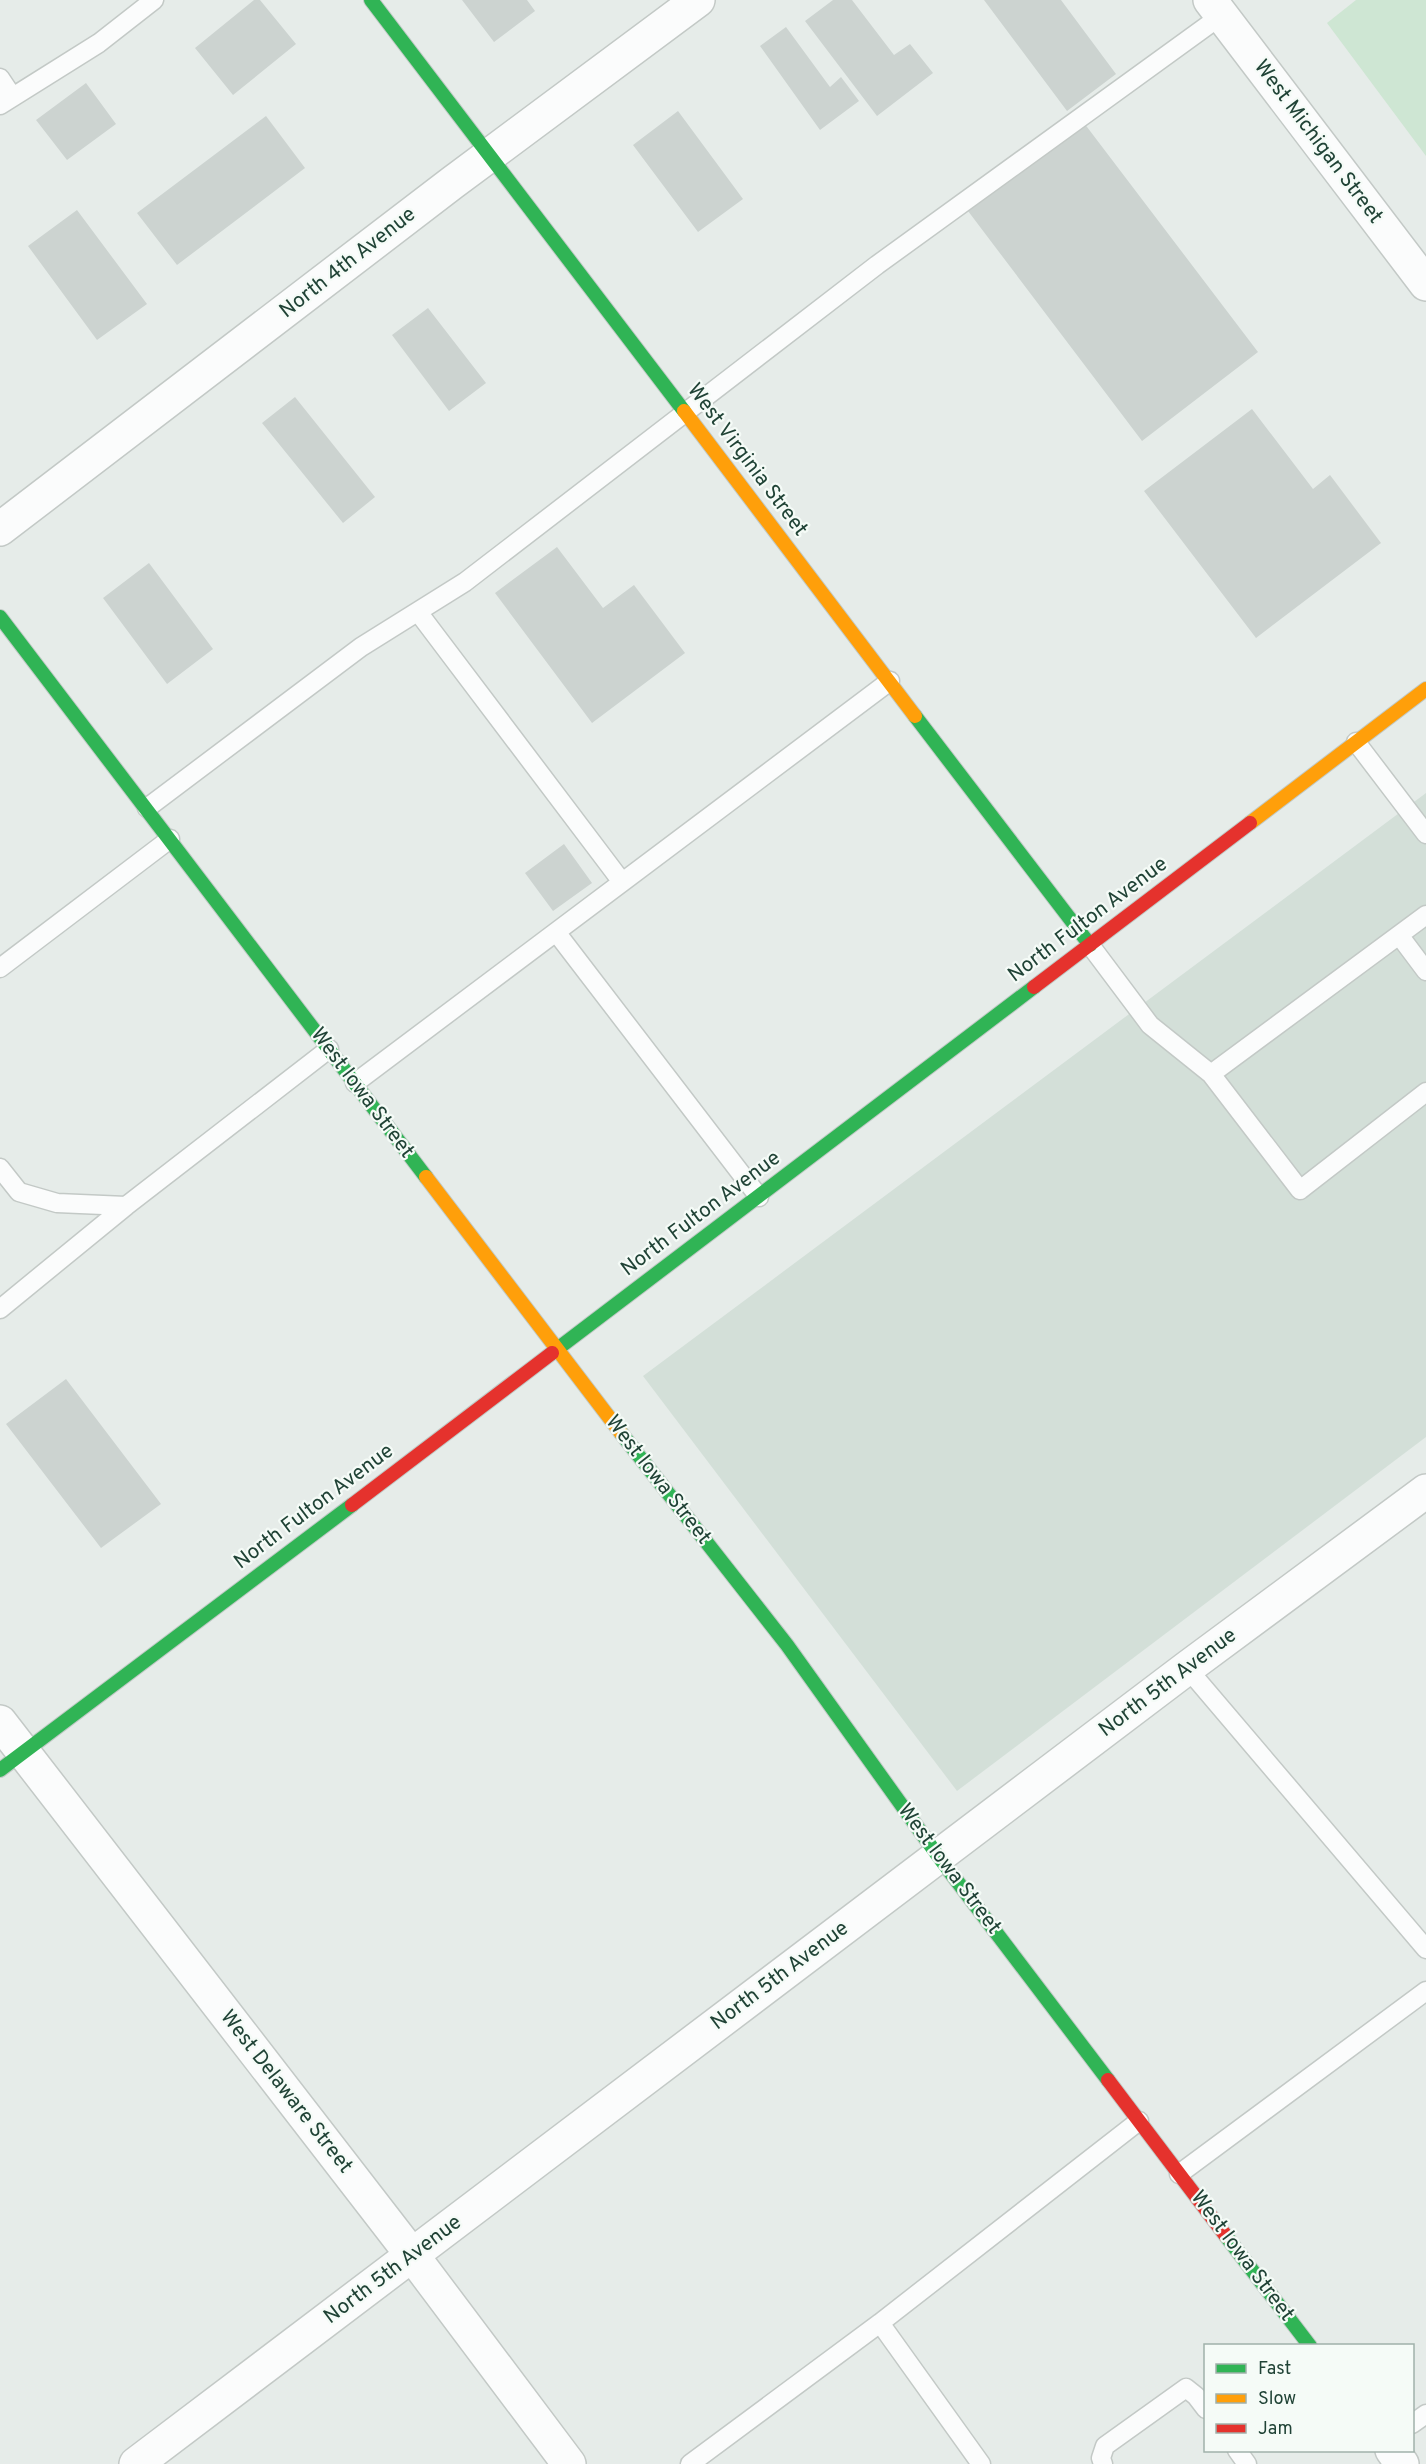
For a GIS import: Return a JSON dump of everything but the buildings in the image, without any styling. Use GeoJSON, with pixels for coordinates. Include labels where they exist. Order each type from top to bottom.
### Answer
{"type":"FeatureCollection","features":[{"type":"Feature","properties":{"kind":"street","name":"West Virginia Street"},"geometry":{"type":"LineString","coordinates":[[371,0],[1090,945]]}},
{"type":"Feature","properties":{"kind":"street","name":"North 4th Avenue"},"geometry":{"type":"LineString","coordinates":[[0,529],[442,190],[698,0]]}},
{"type":"Feature","properties":{"kind":"street","name":"West Michigan Street"},"geometry":{"type":"LineString","coordinates":[[1216,7],[1426,284]]}},
{"type":"Feature","properties":{"kind":"street","name":"West Iowa Street"},"geometry":{"type":"LineString","coordinates":[[0,617],[557,1350],[787,1645],[938,1856],[1308,2344]]}},
{"type":"Feature","properties":{"kind":"street","name":"North Fulton Avenue"},"geometry":{"type":"LineString","coordinates":[[12,1761],[759,1197],[1426,689]]}},
{"type":"Feature","properties":{"kind":"street","name":"North 5th Avenue"},"geometry":{"type":"LineString","coordinates":[[136,2464],[1187,1668],[1426,1491]]}},
{"type":"Feature","properties":{"kind":"street","name":"West Delaware Street"},"geometry":{"type":"LineString","coordinates":[[0,1722],[12,1761],[412,2255],[569,2464]]}},
{"type":"Feature","properties":{"kind":"street"},"geometry":{"type":"LineString","coordinates":[[1393,2452],[1402,2464]]}},
{"type":"Feature","properties":{"kind":"lane"},"geometry":{"type":"LineString","coordinates":[[0,78],[6,100],[99,43],[154,0]]}},
{"type":"Feature","properties":{"kind":"lane"},"geometry":{"type":"LineString","coordinates":[[147,808],[361,647],[465,582],[1216,7]]}},
{"type":"Feature","properties":{"kind":"lane"},"geometry":{"type":"LineString","coordinates":[[418,612],[622,882]]}},
{"type":"Feature","properties":{"kind":"lane"},"geometry":{"type":"LineString","coordinates":[[355,1083],[890,681]]}},
{"type":"Feature","properties":{"kind":"lane"},"geometry":{"type":"LineString","coordinates":[[1356,742],[1426,834]]}},
{"type":"Feature","properties":{"kind":"lane"},"geometry":{"type":"LineString","coordinates":[[0,969],[170,839]]}},
{"type":"Feature","properties":{"kind":"lane"},"geometry":{"type":"LineString","coordinates":[[1211,1074],[1426,915]]}},
{"type":"Feature","properties":{"kind":"lane"},"geometry":{"type":"LineString","coordinates":[[556,932],[759,1197]]}},
{"type":"Feature","properties":{"kind":"lane"},"geometry":{"type":"LineString","coordinates":[[1399,935],[1426,970]]}},
{"type":"Feature","properties":{"kind":"lane"},"geometry":{"type":"LineString","coordinates":[[1090,945],[1150,1025],[1211,1074],[1300,1190],[1426,1092]]}},
{"type":"Feature","properties":{"kind":"lane"},"geometry":{"type":"LineString","coordinates":[[0,1309],[126,1206],[329,1049]]}},
{"type":"Feature","properties":{"kind":"lane"},"geometry":{"type":"LineString","coordinates":[[0,1168],[19,1192],[57,1203],[126,1206]]}},
{"type":"Feature","properties":{"kind":"lane"},"geometry":{"type":"LineString","coordinates":[[1187,1668],[1426,1949]]}},
{"type":"Feature","properties":{"kind":"lane"},"geometry":{"type":"LineString","coordinates":[[1179,2174],[1426,1992]]}},
{"type":"Feature","properties":{"kind":"lane"},"geometry":{"type":"LineString","coordinates":[[690,2464],[880,2323],[1139,2121]]}},
{"type":"Feature","properties":{"kind":"lane"},"geometry":{"type":"LineString","coordinates":[[880,2323],[981,2464]]}},
{"type":"Feature","properties":{"kind":"lane"},"geometry":{"type":"LineString","coordinates":[[1103,2464],[1101,2458],[1105,2446],[1186,2388],[1204,2407]]}},
{"type":"Feature","properties":{"kind":"lane"},"geometry":{"type":"LineString","coordinates":[[1414,2423],[1426,2414]]}},
{"type":"Feature","properties":{"kind":"lane"},"geometry":{"type":"LineString","coordinates":[[1238,2452],[1247,2464]]}},
{"type":"Feature","properties":{"kind":"shaded area"},"geometry":{"type":"Polygon","coordinates":[[[1426,793],[1426,1437],[957,1791],[643,1376],[1426,793]]]}},
{"type":"Feature","properties":{"kind":"green space"},"geometry":{"type":"Polygon","coordinates":[[[1356,0],[1426,0],[1426,156],[1327,23],[1356,0]]]}},
{"type":"Feature","properties":{"kind":"traffic: fast"},"geometry":{"type":"LineString","coordinates":[[371,0],[684,411]]}},
{"type":"Feature","properties":{"kind":"traffic: fast"},"geometry":{"type":"LineString","coordinates":[[0,617],[426,1177]]}},
{"type":"Feature","properties":{"kind":"traffic: fast"},"geometry":{"type":"LineString","coordinates":[[915,716],[1090,945]]}},
{"type":"Feature","properties":{"kind":"traffic: fast"},"geometry":{"type":"LineString","coordinates":[[552,1353],[1034,987]]}},
{"type":"Feature","properties":{"kind":"traffic: fast"},"geometry":{"type":"LineString","coordinates":[[621,1433],[787,1645],[938,1856],[1108,2080]]}},
{"type":"Feature","properties":{"kind":"traffic: fast"},"geometry":{"type":"LineString","coordinates":[[0,1770],[352,1505]]}},
{"type":"Feature","properties":{"kind":"traffic: fast"},"geometry":{"type":"LineString","coordinates":[[1226,2236],[1308,2344]]}},
{"type":"Feature","properties":{"kind":"traffic: slow"},"geometry":{"type":"LineString","coordinates":[[684,411],[915,716]]}},
{"type":"Feature","properties":{"kind":"traffic: slow"},"geometry":{"type":"LineString","coordinates":[[1250,823],[1426,689]]}},
{"type":"Feature","properties":{"kind":"traffic: slow"},"geometry":{"type":"LineString","coordinates":[[426,1177],[621,1433]]}},
{"type":"Feature","properties":{"kind":"traffic: jam"},"geometry":{"type":"LineString","coordinates":[[1034,987],[1250,823]]}},
{"type":"Feature","properties":{"kind":"traffic: jam"},"geometry":{"type":"LineString","coordinates":[[352,1505],[552,1353]]}},
{"type":"Feature","properties":{"kind":"traffic: jam"},"geometry":{"type":"LineString","coordinates":[[1108,2080],[1226,2236]]}}]}
